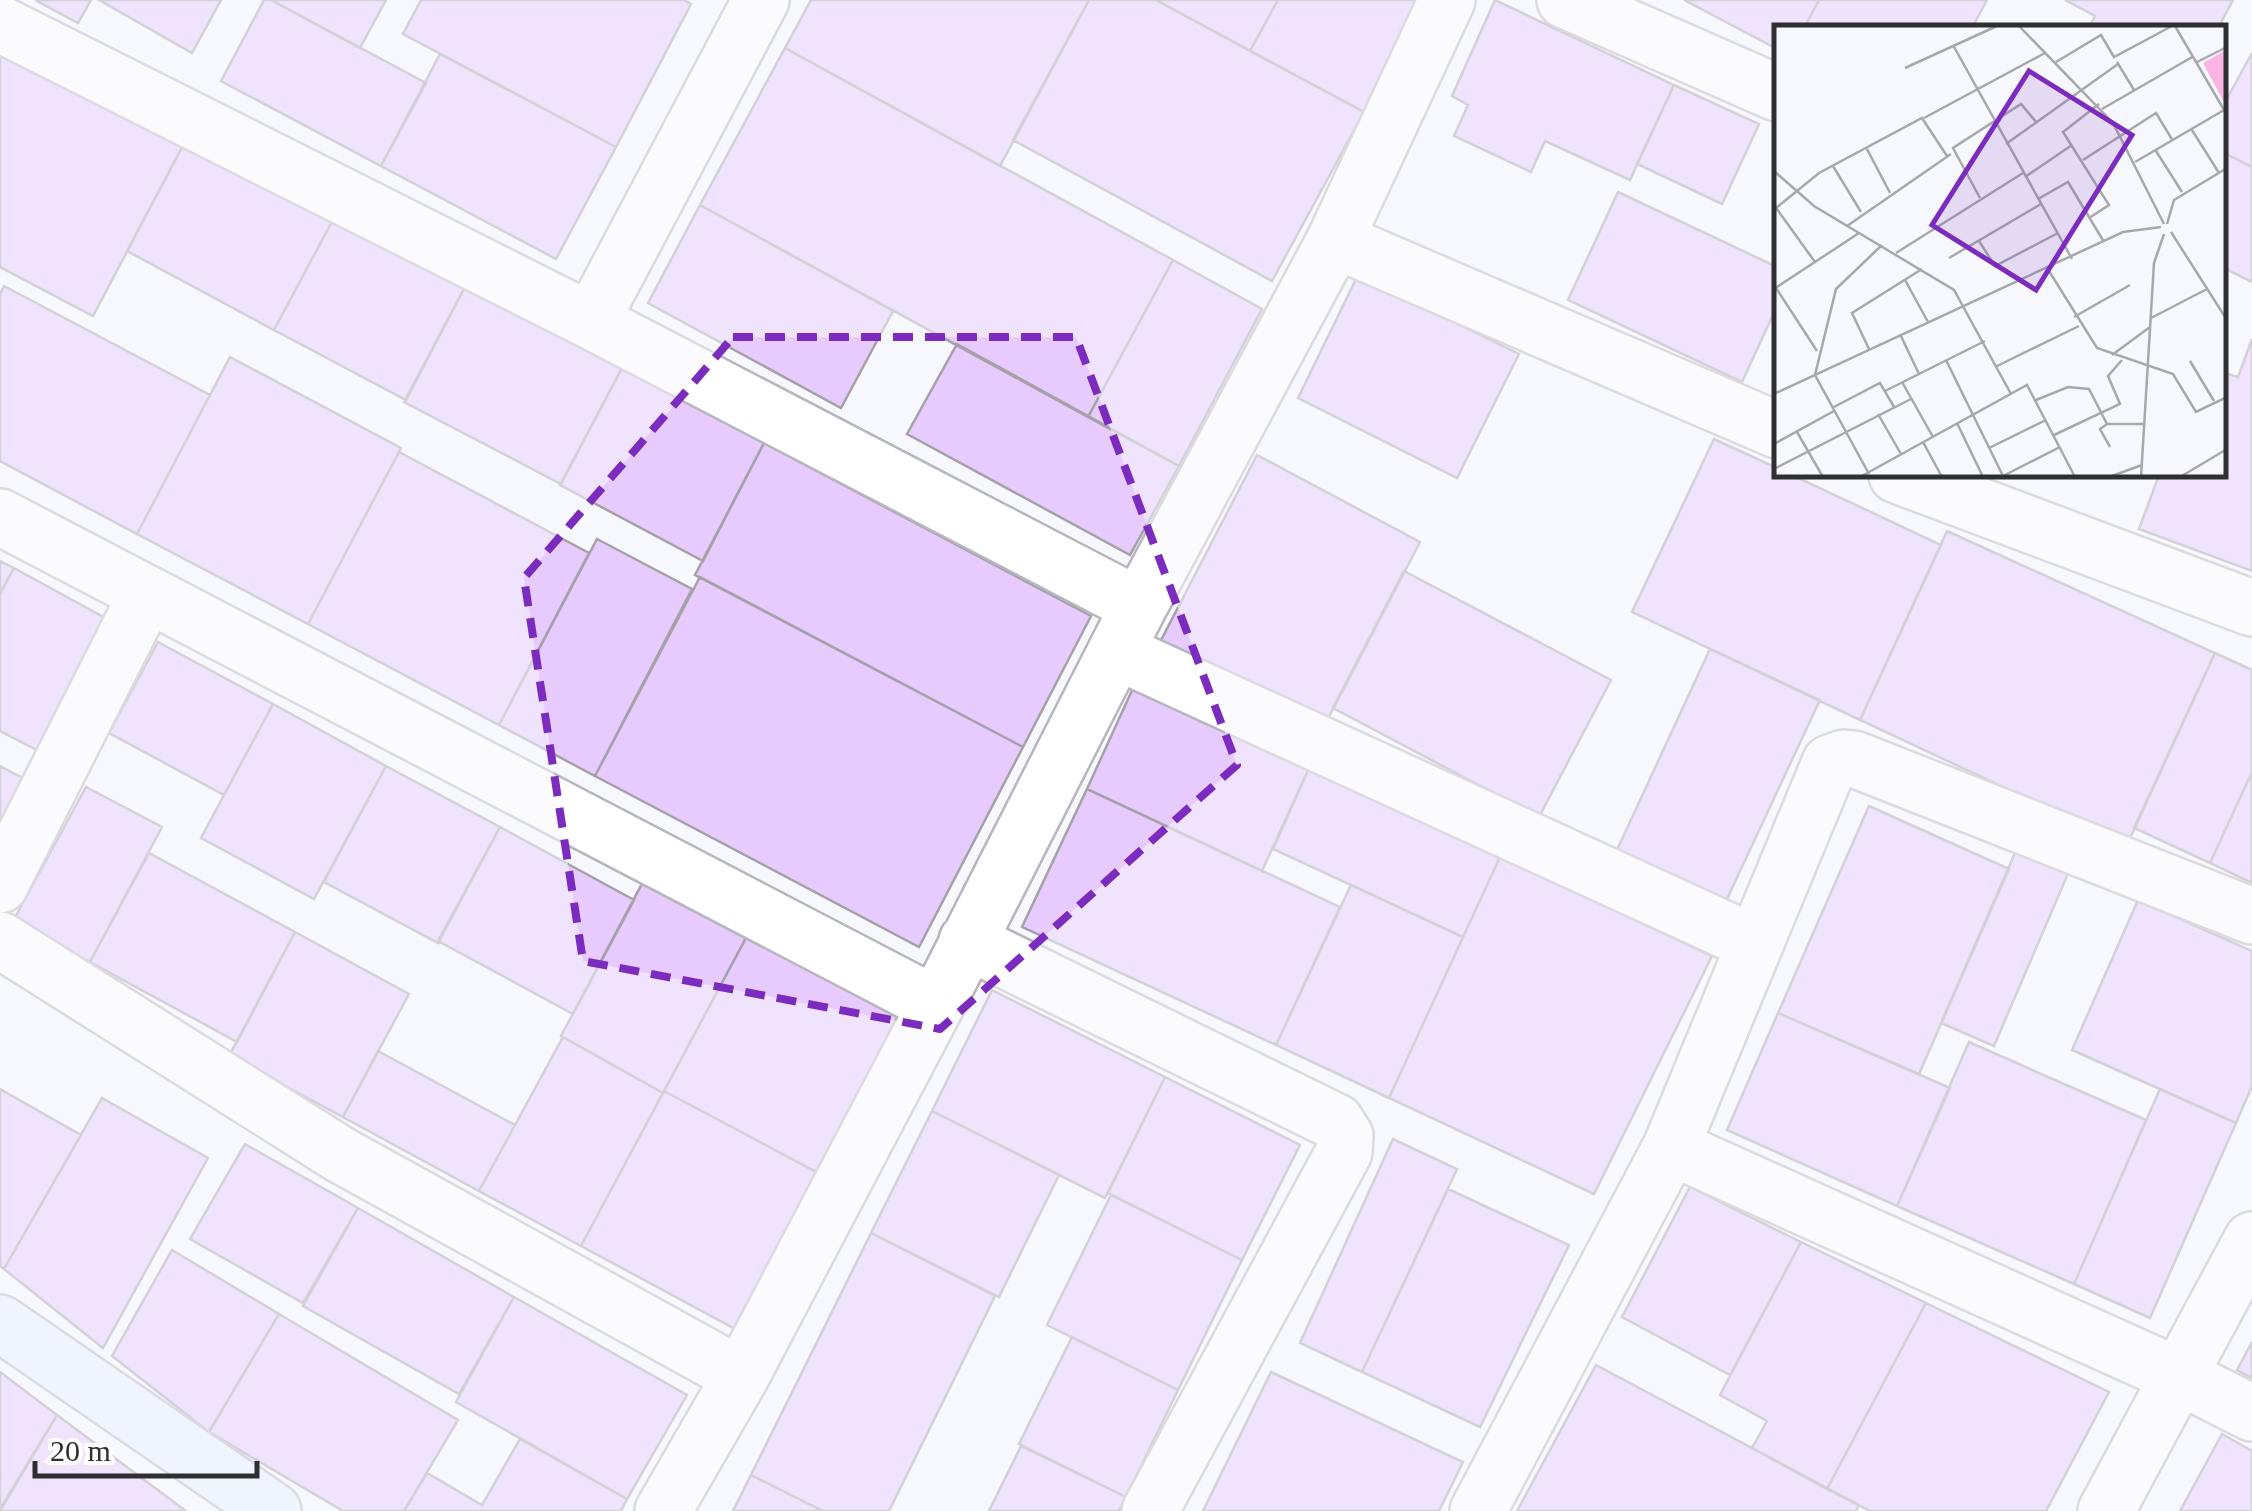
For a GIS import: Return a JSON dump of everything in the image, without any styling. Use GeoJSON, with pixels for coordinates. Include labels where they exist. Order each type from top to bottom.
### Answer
{"type":"FeatureCollection","features":[{"type":"Feature","properties":{"kind":"street"},"geometry":{"type":"LineString","coordinates":[[591,321],[761,0]]}},
{"type":"Feature","properties":{"kind":"street"},"geometry":{"type":"LineString","coordinates":[[663,1511],[741,1376],[1128,629],[1335,240],[1447,0]]}},
{"type":"Feature","properties":{"kind":"street"},"geometry":{"type":"LineString","coordinates":[[1565,0],[1774,93]]}},
{"type":"Feature","properties":{"kind":"street"},"geometry":{"type":"LineString","coordinates":[[0,24],[591,321],[1128,629],[1754,943]]}},
{"type":"Feature","properties":{"kind":"street"},"geometry":{"type":"LineString","coordinates":[[1335,240],[1771,414]]}},
{"type":"Feature","properties":{"kind":"street"},"geometry":{"type":"LineString","coordinates":[[1905,478],[2252,608]]}},
{"type":"Feature","properties":{"kind":"street"},"geometry":{"type":"LineString","coordinates":[[0,517],[936,1005]]}},
{"type":"Feature","properties":{"kind":"street"},"geometry":{"type":"LineString","coordinates":[[0,885],[147,594]]}},
{"type":"Feature","properties":{"kind":"street"},"geometry":{"type":"LineString","coordinates":[[1478,1511],[1671,1148],[1826,768],[1835,760],[1848,758],[2252,916]]}},
{"type":"Feature","properties":{"kind":"street"},"geometry":{"type":"LineString","coordinates":[[0,940],[340,1155],[741,1376]]}},
{"type":"Feature","properties":{"kind":"street"},"geometry":{"type":"LineString","coordinates":[[966,941],[1336,1122],[1343,1131],[1344,1152],[1150,1511]]}},
{"type":"Feature","properties":{"kind":"street"},"geometry":{"type":"LineString","coordinates":[[1671,1148],[2181,1377],[2252,1413]]}},
{"type":"Feature","properties":{"kind":"street"},"geometry":{"type":"LineString","coordinates":[[2106,1511],[2252,1240]]}},
{"type":"Feature","properties":{"kind":"street"},"geometry":{"type":"LineString","coordinates":[[0,1322],[273,1511]]}},
{"type":"Feature","properties":{"kind":"highlighted area"},"geometry":{"type":"Polygon","coordinates":[[[733,337],[1076,337],[1237,765],[940,1029],[583,961],[524,578],[733,337]]]}},
{"type":"Feature","properties":{"kind":"building"},"geometry":{"type":"Polygon","coordinates":[[[35,0],[91,0],[78,23],[35,0]]]}},
{"type":"Feature","properties":{"kind":"building"},"geometry":{"type":"Polygon","coordinates":[[[99,0],[221,0],[192,53],[99,0]]]}},
{"type":"Feature","properties":{"kind":"building"},"geometry":{"type":"Polygon","coordinates":[[[264,0],[271,0],[426,83],[381,166],[221,81],[264,0]]]}},
{"type":"Feature","properties":{"kind":"building"},"geometry":{"type":"Polygon","coordinates":[[[271,0],[386,0],[360,48],[271,0]]]}},
{"type":"Feature","properties":{"kind":"building"},"geometry":{"type":"Polygon","coordinates":[[[421,0],[684,0],[691,4],[616,147],[403,34],[421,0]]]}},
{"type":"Feature","properties":{"kind":"building"},"geometry":{"type":"Polygon","coordinates":[[[811,0],[1089,0],[1000,166],[785,48],[811,0]]]}},
{"type":"Feature","properties":{"kind":"building"},"geometry":{"type":"Polygon","coordinates":[[[1089,0],[1156,0],[1364,112],[1272,281],[1013,140],[1089,0]]]}},
{"type":"Feature","properties":{"kind":"building"},"geometry":{"type":"Polygon","coordinates":[[[1156,0],[1278,0],[1250,51],[1156,0]]]}},
{"type":"Feature","properties":{"kind":"building"},"geometry":{"type":"Polygon","coordinates":[[[1278,0],[1424,0],[1364,112],[1250,51],[1278,0]]]}},
{"type":"Feature","properties":{"kind":"building"},"geometry":{"type":"Polygon","coordinates":[[[1495,0],[1674,85],[1630,180],[1545,141],[1531,172],[1454,136],[1468,105],[1452,96],[1495,0]]]}},
{"type":"Feature","properties":{"kind":"building"},"geometry":{"type":"Polygon","coordinates":[[[1684,0],[1819,0],[1806,25],[1774,25],[1774,47],[1684,0]]]}},
{"type":"Feature","properties":{"kind":"building"},"geometry":{"type":"Polygon","coordinates":[[[1819,0],[1987,0],[1974,25],[1806,25],[1819,0]]]}},
{"type":"Feature","properties":{"kind":"building"},"geometry":{"type":"Polygon","coordinates":[[[2065,0],[2233,0],[2220,25],[2090,25],[2095,16],[2065,0]]]}},
{"type":"Feature","properties":{"kind":"building"},"geometry":{"type":"Polygon","coordinates":[[[785,48],[1173,260],[1088,417],[700,205],[785,48]]]}},
{"type":"Feature","properties":{"kind":"building"},"geometry":{"type":"Polygon","coordinates":[[[0,52],[187,138],[93,316],[0,267],[0,52]]]}},
{"type":"Feature","properties":{"kind":"building"},"geometry":{"type":"Polygon","coordinates":[[[2252,53],[2252,167],[2227,154],[2227,99],[2252,53]]]}},
{"type":"Feature","properties":{"kind":"building"},"geometry":{"type":"Polygon","coordinates":[[[440,54],[616,147],[556,259],[381,166],[440,54]]]}},
{"type":"Feature","properties":{"kind":"building"},"geometry":{"type":"Polygon","coordinates":[[[1674,85],[1759,124],[1722,204],[1637,164],[1674,85]]]}},
{"type":"Feature","properties":{"kind":"building"},"geometry":{"type":"Polygon","coordinates":[[[187,138],[335,216],[274,330],[127,251],[187,138]]]}},
{"type":"Feature","properties":{"kind":"building"},"geometry":{"type":"Polygon","coordinates":[[[2227,154],[2252,167],[2252,282],[2227,270],[2227,154]]]}},
{"type":"Feature","properties":{"kind":"building"},"geometry":{"type":"Polygon","coordinates":[[[1618,192],[1774,266],[1774,313],[1742,382],[1568,300],[1618,192]]]}},
{"type":"Feature","properties":{"kind":"building"},"geometry":{"type":"Polygon","coordinates":[[[700,205],[893,311],[841,408],[648,303],[700,205]]]}},
{"type":"Feature","properties":{"kind":"building"},"geometry":{"type":"Polygon","coordinates":[[[335,216],[466,285],[406,400],[274,330],[335,216]]]}},
{"type":"Feature","properties":{"kind":"building"},"geometry":{"type":"Polygon","coordinates":[[[1173,260],[1262,309],[1179,466],[1088,417],[1173,260]]]}},
{"type":"Feature","properties":{"kind":"building"},"geometry":{"type":"Polygon","coordinates":[[[1358,275],[1519,354],[1457,478],[1298,398],[1358,275]]]}},
{"type":"Feature","properties":{"kind":"building"},"geometry":{"type":"Polygon","coordinates":[[[466,285],[622,368],[561,484],[404,402],[466,285]]]}},
{"type":"Feature","properties":{"kind":"building"},"geometry":{"type":"Polygon","coordinates":[[[4,286],[210,395],[137,534],[0,461],[0,294],[4,286]]]}},
{"type":"Feature","properties":{"kind":"building"},"geometry":{"type":"Polygon","coordinates":[[[2252,339],[2252,571],[2139,529],[2158,478],[2227,478],[2227,374],[2238,377],[2252,339]]]}},
{"type":"Feature","properties":{"kind":"building"},"geometry":{"type":"Polygon","coordinates":[[[957,344],[1179,466],[1130,555],[907,434],[957,344]]]}},
{"type":"Feature","properties":{"kind":"building"},"geometry":{"type":"Polygon","coordinates":[[[230,357],[401,448],[308,624],[137,534],[230,357]]]}},
{"type":"Feature","properties":{"kind":"building"},"geometry":{"type":"Polygon","coordinates":[[[622,368],[764,443],[703,561],[560,485],[622,368]]]}},
{"type":"Feature","properties":{"kind":"building"},"geometry":{"type":"Polygon","coordinates":[[[1714,439],[1774,467],[1774,478],[1798,478],[1941,545],[1860,720],[1632,612],[1714,439]]]}},
{"type":"Feature","properties":{"kind":"building"},"geometry":{"type":"Polygon","coordinates":[[[764,443],[1091,616],[1023,747],[695,575],[764,443]]]}},
{"type":"Feature","properties":{"kind":"building"},"geometry":{"type":"Polygon","coordinates":[[[399,452],[589,553],[499,725],[308,624],[399,452]]]}},
{"type":"Feature","properties":{"kind":"building"},"geometry":{"type":"Polygon","coordinates":[[[1257,455],[1420,542],[1320,734],[1157,648],[1257,455]]]}},
{"type":"Feature","properties":{"kind":"building"},"geometry":{"type":"Polygon","coordinates":[[[1947,531],[2215,653],[2127,845],[1860,720],[1947,531]]]}},
{"type":"Feature","properties":{"kind":"building"},"geometry":{"type":"Polygon","coordinates":[[[597,539],[692,589],[595,776],[499,725],[597,539]]]}},
{"type":"Feature","properties":{"kind":"building"},"geometry":{"type":"Polygon","coordinates":[[[0,561],[14,568],[0,594],[0,561]]]}},
{"type":"Feature","properties":{"kind":"building"},"geometry":{"type":"Polygon","coordinates":[[[14,568],[107,619],[37,750],[0,731],[0,594],[14,568]]]}},
{"type":"Feature","properties":{"kind":"building"},"geometry":{"type":"Polygon","coordinates":[[[1404,571],[1611,680],[1539,817],[1333,708],[1404,571]]]}},
{"type":"Feature","properties":{"kind":"building"},"geometry":{"type":"Polygon","coordinates":[[[700,577],[1023,747],[919,947],[595,776],[700,577]]]}},
{"type":"Feature","properties":{"kind":"building"},"geometry":{"type":"Polygon","coordinates":[[[158,642],[273,704],[224,795],[109,733],[158,642]]]}},
{"type":"Feature","properties":{"kind":"building"},"geometry":{"type":"Polygon","coordinates":[[[1710,649],[1820,700],[1726,901],[1617,850],[1710,649]]]}},
{"type":"Feature","properties":{"kind":"building"},"geometry":{"type":"Polygon","coordinates":[[[2215,653],[2252,670],[2252,772],[2210,863],[2134,828],[2215,653]]]}},
{"type":"Feature","properties":{"kind":"building"},"geometry":{"type":"Polygon","coordinates":[[[1134,686],[1309,768],[1262,871],[1087,789],[1134,686]]]}},
{"type":"Feature","properties":{"kind":"building"},"geometry":{"type":"Polygon","coordinates":[[[273,704],[386,766],[314,899],[201,838],[273,704]]]}},
{"type":"Feature","properties":{"kind":"building"},"geometry":{"type":"Polygon","coordinates":[[[0,766],[28,781],[0,835],[0,766]]]}},
{"type":"Feature","properties":{"kind":"building"},"geometry":{"type":"Polygon","coordinates":[[[386,766],[500,827],[438,943],[324,882],[386,766]]]}},
{"type":"Feature","properties":{"kind":"building"},"geometry":{"type":"Polygon","coordinates":[[[1309,768],[1500,857],[1463,937],[1273,849],[1309,768]]]}},
{"type":"Feature","properties":{"kind":"building"},"geometry":{"type":"Polygon","coordinates":[[[2252,772],[2252,883],[2210,863],[2252,772]]]}},
{"type":"Feature","properties":{"kind":"building"},"geometry":{"type":"Polygon","coordinates":[[[86,787],[162,827],[90,962],[13,921],[86,787]]]}},
{"type":"Feature","properties":{"kind":"building"},"geometry":{"type":"Polygon","coordinates":[[[1087,789],[1340,907],[1276,1045],[1022,927],[1087,789]]]}},
{"type":"Feature","properties":{"kind":"building"},"geometry":{"type":"Polygon","coordinates":[[[1869,806],[2009,869],[1919,1074],[1778,1013],[1869,806]]]}},
{"type":"Feature","properties":{"kind":"building"},"geometry":{"type":"Polygon","coordinates":[[[500,827],[634,900],[573,1014],[438,941],[500,827]]]}},
{"type":"Feature","properties":{"kind":"building"},"geometry":{"type":"Polygon","coordinates":[[[2018,846],[2070,869],[1994,1046],[1941,1023],[2018,846]]]}},
{"type":"Feature","properties":{"kind":"building"},"geometry":{"type":"Polygon","coordinates":[[[149,853],[295,932],[237,1042],[90,962],[149,853]]]}},
{"type":"Feature","properties":{"kind":"building"},"geometry":{"type":"Polygon","coordinates":[[[1500,857],[1712,956],[1594,1194],[1389,1098],[1500,857]]]}},
{"type":"Feature","properties":{"kind":"building"},"geometry":{"type":"Polygon","coordinates":[[[644,880],[747,936],[663,1093],[561,1036],[644,880]]]}},
{"type":"Feature","properties":{"kind":"building"},"geometry":{"type":"Polygon","coordinates":[[[1351,885],[1463,937],[1389,1098],[1276,1045],[1351,885]]]}},
{"type":"Feature","properties":{"kind":"building"},"geometry":{"type":"Polygon","coordinates":[[[2138,900],[2252,951],[2252,1086],[2236,1123],[2072,1050],[2138,900]]]}},
{"type":"Feature","properties":{"kind":"building"},"geometry":{"type":"Polygon","coordinates":[[[295,932],[409,994],[343,1117],[229,1056],[295,932]]]}},
{"type":"Feature","properties":{"kind":"building"},"geometry":{"type":"Polygon","coordinates":[[[747,936],[905,1021],[822,1175],[664,1091],[747,936]]]}},
{"type":"Feature","properties":{"kind":"building"},"geometry":{"type":"Polygon","coordinates":[[[992,990],[1165,1077],[1105,1198],[932,1111],[992,990]]]}},
{"type":"Feature","properties":{"kind":"building"},"geometry":{"type":"Polygon","coordinates":[[[1778,1013],[1950,1088],[1897,1206],[1727,1130],[1778,1013]]]}},
{"type":"Feature","properties":{"kind":"building"},"geometry":{"type":"Polygon","coordinates":[[[563,1037],[663,1093],[581,1246],[479,1191],[563,1037]]]}},
{"type":"Feature","properties":{"kind":"building"},"geometry":{"type":"Polygon","coordinates":[[[1969,1042],[2146,1120],[2074,1284],[1897,1206],[1969,1042]]]}},
{"type":"Feature","properties":{"kind":"building"},"geometry":{"type":"Polygon","coordinates":[[[378,1051],[515,1125],[479,1191],[343,1117],[378,1051]]]}},
{"type":"Feature","properties":{"kind":"building"},"geometry":{"type":"Polygon","coordinates":[[[1165,1077],[1300,1145],[1242,1260],[1108,1193],[1165,1077]]]}},
{"type":"Feature","properties":{"kind":"building"},"geometry":{"type":"Polygon","coordinates":[[[0,1089],[81,1135],[4,1269],[0,1266],[0,1089]]]}},
{"type":"Feature","properties":{"kind":"building"},"geometry":{"type":"Polygon","coordinates":[[[2160,1089],[2236,1123],[2150,1318],[2074,1284],[2160,1089]]]}},
{"type":"Feature","properties":{"kind":"building"},"geometry":{"type":"Polygon","coordinates":[[[664,1091],[822,1175],[739,1331],[581,1246],[664,1091]]]}},
{"type":"Feature","properties":{"kind":"building"},"geometry":{"type":"Polygon","coordinates":[[[102,1098],[208,1158],[103,1348],[4,1269],[102,1098]]]}},
{"type":"Feature","properties":{"kind":"building"},"geometry":{"type":"Polygon","coordinates":[[[932,1111],[1059,1175],[999,1297],[871,1233],[932,1111]]]}},
{"type":"Feature","properties":{"kind":"building"},"geometry":{"type":"Polygon","coordinates":[[[1393,1139],[1457,1169],[1362,1372],[1300,1343],[1393,1139]]]}},
{"type":"Feature","properties":{"kind":"building"},"geometry":{"type":"Polygon","coordinates":[[[245,1144],[358,1208],[303,1303],[190,1239],[245,1144]]]}},
{"type":"Feature","properties":{"kind":"building"},"geometry":{"type":"Polygon","coordinates":[[[1690,1187],[1801,1242],[1730,1375],[1622,1317],[1690,1187]]]}},
{"type":"Feature","properties":{"kind":"building"},"geometry":{"type":"Polygon","coordinates":[[[1448,1189],[1569,1245],[1480,1427],[1362,1372],[1448,1189]]]}},
{"type":"Feature","properties":{"kind":"building"},"geometry":{"type":"Polygon","coordinates":[[[1111,1195],[1242,1260],[1178,1390],[1047,1325],[1111,1195]]]}},
{"type":"Feature","properties":{"kind":"building"},"geometry":{"type":"Polygon","coordinates":[[[358,1208],[514,1297],[459,1394],[303,1306],[358,1208]]]}},
{"type":"Feature","properties":{"kind":"building"},"geometry":{"type":"Polygon","coordinates":[[[871,1233],[995,1296],[889,1511],[823,1511],[751,1475],[871,1233]]]}},
{"type":"Feature","properties":{"kind":"building"},"geometry":{"type":"Polygon","coordinates":[[[1801,1242],[1926,1303],[1827,1489],[1752,1448],[1767,1421],[1720,1395],[1801,1242]]]}},
{"type":"Feature","properties":{"kind":"building"},"geometry":{"type":"Polygon","coordinates":[[[172,1250],[279,1314],[209,1432],[112,1356],[172,1250]]]}},
{"type":"Feature","properties":{"kind":"building"},"geometry":{"type":"Polygon","coordinates":[[[514,1297],[687,1395],[627,1499],[456,1402],[514,1297]]]}},
{"type":"Feature","properties":{"kind":"building"},"geometry":{"type":"Polygon","coordinates":[[[1926,1303],[2109,1392],[2046,1511],[1870,1511],[1827,1489],[1926,1303]]]}},
{"type":"Feature","properties":{"kind":"building"},"geometry":{"type":"Polygon","coordinates":[[[279,1314],[458,1420],[404,1511],[343,1511],[209,1432],[279,1314]]]}},
{"type":"Feature","properties":{"kind":"building"},"geometry":{"type":"Polygon","coordinates":[[[1072,1337],[1178,1390],[1126,1497],[1019,1444],[1072,1337]]]}},
{"type":"Feature","properties":{"kind":"building"},"geometry":{"type":"Polygon","coordinates":[[[2252,1342],[2252,1378],[2237,1370],[2252,1342]]]}},
{"type":"Feature","properties":{"kind":"building"},"geometry":{"type":"Polygon","coordinates":[[[1596,1365],[1859,1505],[1856,1511],[1517,1511],[1596,1365]]]}},
{"type":"Feature","properties":{"kind":"building"},"geometry":{"type":"Polygon","coordinates":[[[0,1372],[57,1415],[0,1509],[0,1372]]]}},
{"type":"Feature","properties":{"kind":"building"},"geometry":{"type":"Polygon","coordinates":[[[1271,1372],[1463,1462],[1439,1511],[1203,1511],[1271,1372]]]}},
{"type":"Feature","properties":{"kind":"building"},"geometry":{"type":"Polygon","coordinates":[[[57,1415],[186,1511],[0,1511],[57,1415]]]}},
{"type":"Feature","properties":{"kind":"building"},"geometry":{"type":"Polygon","coordinates":[[[2222,1434],[2252,1451],[2252,1511],[2180,1511],[2222,1434]]]}},
{"type":"Feature","properties":{"kind":"building"},"geometry":{"type":"Polygon","coordinates":[[[520,1439],[627,1499],[621,1511],[404,1511],[427,1473],[482,1505],[520,1439]]]}},
{"type":"Feature","properties":{"kind":"building"},"geometry":{"type":"Polygon","coordinates":[[[1021,1446],[1126,1497],[1119,1511],[989,1511],[1021,1446]]]}},
{"type":"Feature","properties":{"kind":"building"},"geometry":{"type":"Polygon","coordinates":[[[751,1475],[823,1511],[733,1511],[751,1475]]]}}]}
